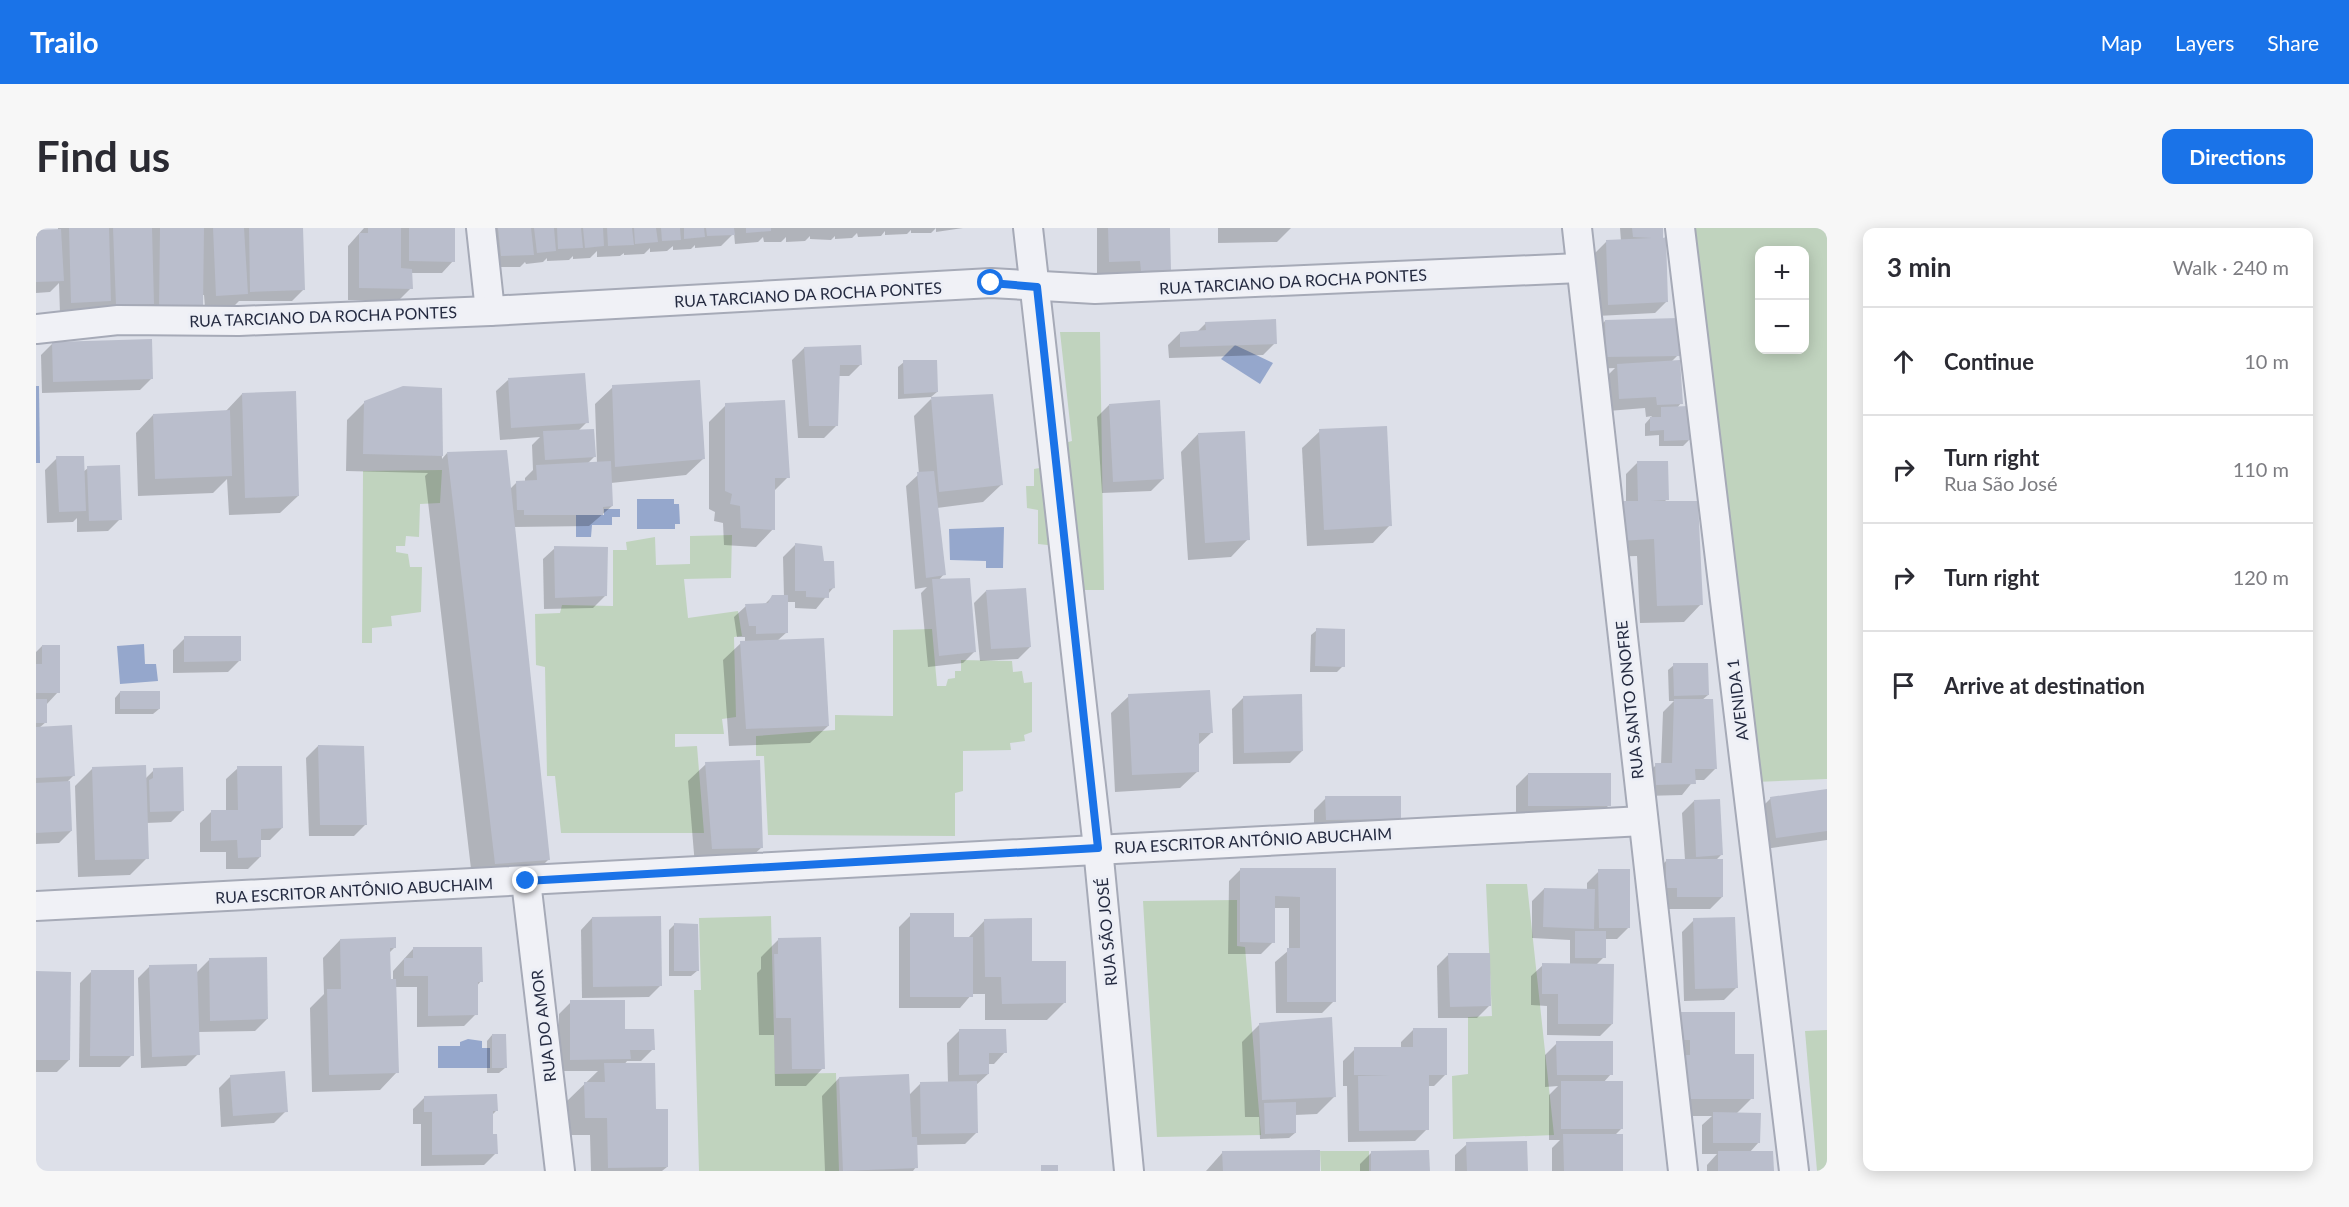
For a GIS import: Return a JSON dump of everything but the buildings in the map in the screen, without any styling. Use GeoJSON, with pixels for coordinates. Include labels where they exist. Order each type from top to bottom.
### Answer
{"type":"FeatureCollection","features":[{"type":"Feature","properties":{"kind":"street"},"geometry":{"type":"LineString","coordinates":[[481,228],[490,311]]}},
{"type":"Feature","properties":{"kind":"street","name":"RUA SÃO JOSÉ"},"geometry":{"type":"LineString","coordinates":[[1028,228],[1037,287],[1098,848],[1129,1171]]}},
{"type":"Feature","properties":{"kind":"street","name":"RUA SANTO ONOFRE"},"geometry":{"type":"LineString","coordinates":[[1577,228],[1683,1171]]}},
{"type":"Feature","properties":{"kind":"street","name":"AVENIDA 1"},"geometry":{"type":"LineString","coordinates":[[1680,228],[1794,1171]]}},
{"type":"Feature","properties":{"kind":"street","name":"RUA TARCIANO DA ROCHA PONTES"},"geometry":{"type":"LineString","coordinates":[[36,329],[118,320],[239,321],[490,311],[991,283],[1095,289],[1580,268]]}},
{"type":"Feature","properties":{"kind":"street","name":"RUA ESCRITOR ANTÔNIO ABUCHAIM"},"geometry":{"type":"LineString","coordinates":[[36,906],[1098,848],[1643,821]]}},
{"type":"Feature","properties":{"kind":"street","name":"RUA DO AMOR"},"geometry":{"type":"LineString","coordinates":[[526,881],[560,1171]]}},
{"type":"Feature","properties":{"kind":"green space"},"geometry":{"type":"Polygon","coordinates":[[[1690,228],[1827,228],[1827,779],[1755,782],[1690,228]]]}},
{"type":"Feature","properties":{"kind":"green space"},"geometry":{"type":"Polygon","coordinates":[[[1060,332],[1100,332],[1104,590],[1078,590],[1057,546],[1038,544],[1038,510],[1027,508],[1026,486],[1034,486],[1034,469],[1045,467],[1045,448],[1072,441],[1060,332]]]}},
{"type":"Feature","properties":{"kind":"green space"},"geometry":{"type":"Polygon","coordinates":[[[442,470],[440,503],[420,504],[419,537],[406,536],[405,546],[396,546],[396,552],[408,554],[410,567],[422,567],[421,612],[391,616],[392,626],[372,628],[372,643],[362,643],[363,471],[442,470]]]}},
{"type":"Feature","properties":{"kind":"green space"},"geometry":{"type":"Polygon","coordinates":[[[732,535],[731,578],[684,579],[688,618],[738,611],[742,636],[734,637],[736,717],[722,719],[724,734],[675,734],[675,747],[697,746],[704,833],[561,833],[555,776],[547,776],[545,667],[536,665],[535,614],[560,613],[562,605],[613,606],[613,550],[627,550],[626,542],[655,537],[656,565],[690,564],[690,536],[732,535]]]}},
{"type":"Feature","properties":{"kind":"green space"},"geometry":{"type":"Polygon","coordinates":[[[932,629],[937,686],[946,686],[948,679],[955,678],[955,671],[961,671],[961,660],[1012,661],[1013,672],[1022,671],[1024,683],[1032,682],[1032,732],[1024,735],[1025,741],[1010,743],[1011,750],[963,751],[963,791],[955,793],[955,836],[768,835],[764,756],[756,756],[756,736],[835,730],[835,715],[893,716],[893,630],[932,629]]]}},
{"type":"Feature","properties":{"kind":"green space"},"geometry":{"type":"Polygon","coordinates":[[[1486,884],[1527,884],[1554,1135],[1453,1139],[1452,1076],[1468,1074],[1468,1017],[1492,1016],[1486,884]]]}},
{"type":"Feature","properties":{"kind":"green space"},"geometry":{"type":"Polygon","coordinates":[[[1237,900],[1237,946],[1245,947],[1261,1135],[1157,1137],[1143,901],[1237,900]]]}},
{"type":"Feature","properties":{"kind":"green space"},"geometry":{"type":"Polygon","coordinates":[[[771,916],[775,1074],[836,1073],[839,1171],[699,1171],[694,990],[701,990],[699,918],[771,916]]]}},
{"type":"Feature","properties":{"kind":"green space"},"geometry":{"type":"Polygon","coordinates":[[[1827,1030],[1827,1171],[1817,1171],[1805,1031],[1827,1030]]]}},
{"type":"Feature","properties":{"kind":"green space"},"geometry":{"type":"Polygon","coordinates":[[[1320,1151],[1369,1151],[1369,1171],[1321,1171],[1320,1151]]]}},
{"type":"Feature","properties":{"kind":"water"},"geometry":{"type":"Polygon","coordinates":[[[1235,345],[1273,363],[1260,384],[1221,359],[1235,345]]]}},
{"type":"Feature","properties":{"kind":"water"},"geometry":{"type":"Polygon","coordinates":[[[36,386],[39,386],[40,463],[36,463],[36,386]]]}},
{"type":"Feature","properties":{"kind":"water"},"geometry":{"type":"Polygon","coordinates":[[[637,499],[674,499],[674,504],[679,504],[680,524],[675,524],[675,529],[637,529],[637,499]]]}},
{"type":"Feature","properties":{"kind":"water"},"geometry":{"type":"Polygon","coordinates":[[[604,509],[620,509],[620,517],[612,517],[612,525],[592,525],[591,537],[576,537],[576,515],[604,515],[604,509]]]}},
{"type":"Feature","properties":{"kind":"water"},"geometry":{"type":"Polygon","coordinates":[[[1004,527],[1003,568],[986,568],[986,561],[950,560],[949,529],[1004,527]]]}},
{"type":"Feature","properties":{"kind":"water"},"geometry":{"type":"Polygon","coordinates":[[[144,644],[145,664],[156,664],[158,681],[120,684],[117,646],[144,644]]]}},
{"type":"Feature","properties":{"kind":"water"},"geometry":{"type":"Polygon","coordinates":[[[468,1039],[482,1041],[482,1048],[490,1048],[490,1068],[438,1068],[438,1046],[460,1046],[460,1042],[468,1039]]]}},
{"type":"Feature","properties":{"kind":"route"},"geometry":{"type":"LineString","coordinates":[[526,881],[1098,848],[1037,287],[991,283]]}}]}
